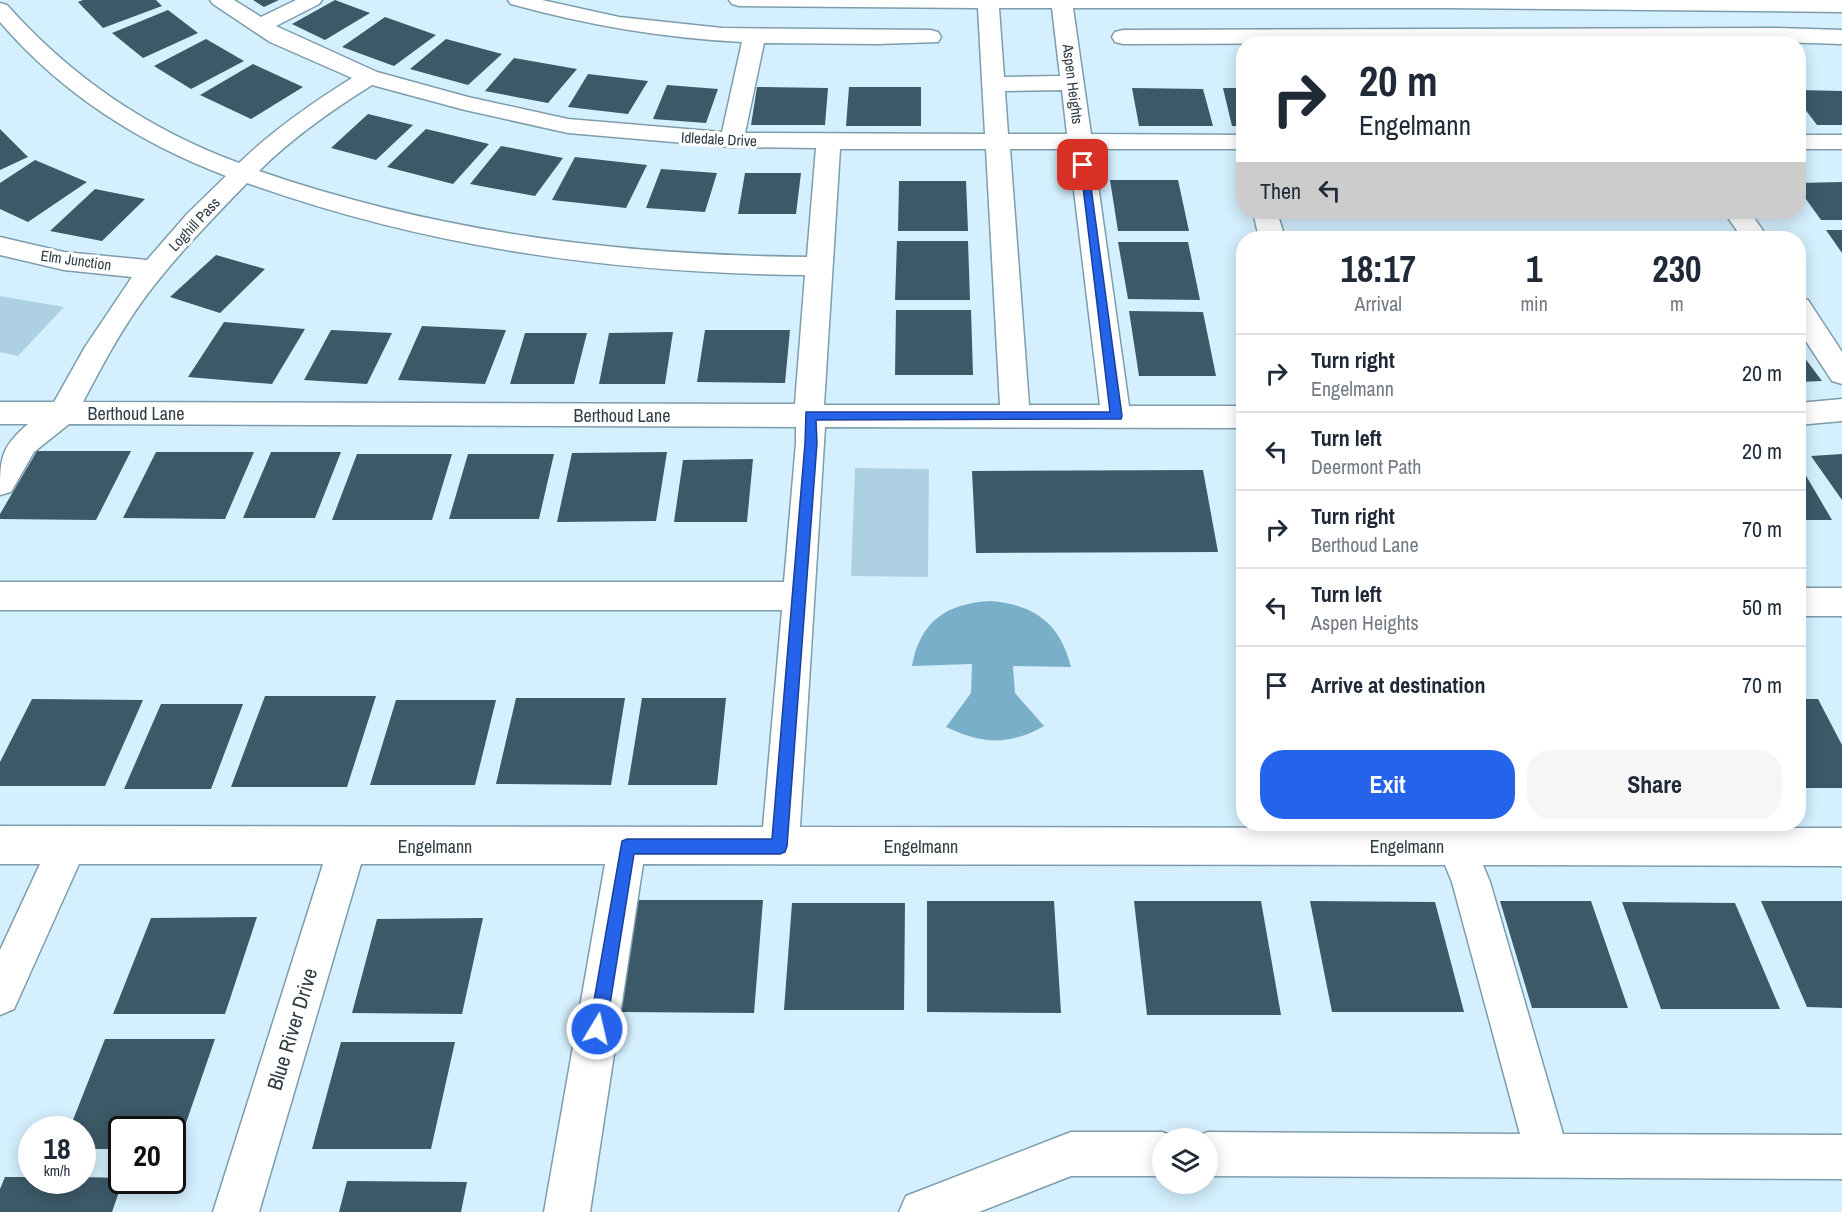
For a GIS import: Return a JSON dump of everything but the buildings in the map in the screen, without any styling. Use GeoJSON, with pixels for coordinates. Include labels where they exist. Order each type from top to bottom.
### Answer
{"type":"FeatureCollection","features":[{"type":"Feature","properties":{"kind":"street","name":"Idledale Drive"},"geometry":{"type":"LineString","coordinates":[[220,0],[278,37],[369,76],[465,104],[568,126],[732,140],[1236,142]]}},
{"type":"Feature","properties":{"kind":"street"},"geometry":{"type":"LineString","coordinates":[[260,26],[312,0]]}},
{"type":"Feature","properties":{"kind":"street"},"geometry":{"type":"LineString","coordinates":[[518,0],[551,10],[652,28],[754,38],[930,37]]}},
{"type":"Feature","properties":{"kind":"street"},"geometry":{"type":"LineString","coordinates":[[739,0],[785,2],[1445,1],[1842,6]]}},
{"type":"Feature","properties":{"kind":"street"},"geometry":{"type":"LineString","coordinates":[[988,2],[1015,416]]}},
{"type":"Feature","properties":{"kind":"street","name":"Aspen Heights"},"geometry":{"type":"LineString","coordinates":[[1062,2],[1116,416]]}},
{"type":"Feature","properties":{"kind":"street"},"geometry":{"type":"LineString","coordinates":[[0,9],[15,27],[60,69],[110,107],[164,140],[243,174],[336,206],[492,242],[585,255],[745,266],[819,266]]}},
{"type":"Feature","properties":{"kind":"street"},"geometry":{"type":"LineString","coordinates":[[1680,36],[1842,37]]}},
{"type":"Feature","properties":{"kind":"street"},"geometry":{"type":"LineString","coordinates":[[1123,37],[1236,39]]}},
{"type":"Feature","properties":{"kind":"street"},"geometry":{"type":"LineString","coordinates":[[732,140],[754,38]]}},
{"type":"Feature","properties":{"kind":"street","name":"Loghill Pass"},"geometry":{"type":"LineString","coordinates":[[63,413],[94,354],[136,290],[196,220],[268,148],[317,110],[369,76]]}},
{"type":"Feature","properties":{"kind":"street"},"geometry":{"type":"LineString","coordinates":[[993,84],[1073,83]]}},
{"type":"Feature","properties":{"kind":"street"},"geometry":{"type":"LineString","coordinates":[[780,846],[811,443],[809,391],[829,141]]}},
{"type":"Feature","properties":{"kind":"street"},"geometry":{"type":"LineString","coordinates":[[1806,142],[1842,142]]}},
{"type":"Feature","properties":{"kind":"street","name":"Elm Junction"},"geometry":{"type":"LineString","coordinates":[[0,246],[64,261],[153,270]]}},
{"type":"Feature","properties":{"kind":"street"},"geometry":{"type":"LineString","coordinates":[[1806,319],[1842,374]]}},
{"type":"Feature","properties":{"kind":"street"},"geometry":{"type":"LineString","coordinates":[[1806,413],[1842,410]]}},
{"type":"Feature","properties":{"kind":"street","name":"Berthoud Lane"},"geometry":{"type":"LineString","coordinates":[[0,413],[1236,417]]}},
{"type":"Feature","properties":{"kind":"street"},"geometry":{"type":"LineString","coordinates":[[0,483],[23,444],[63,413]]}},
{"type":"Feature","properties":{"kind":"street"},"geometry":{"type":"LineString","coordinates":[[0,596],[799,596]]}},
{"type":"Feature","properties":{"kind":"street"},"geometry":{"type":"LineString","coordinates":[[1806,602],[1842,602]]}},
{"type":"Feature","properties":{"kind":"street"},"geometry":{"type":"LineString","coordinates":[[1451,835],[1471,882],[1548,1156]]}},
{"type":"Feature","properties":{"kind":"street","name":"Engelmann"},"geometry":{"type":"LineString","coordinates":[[0,845],[780,846],[1451,835],[1842,847]]}},
{"type":"Feature","properties":{"kind":"street"},"geometry":{"type":"LineString","coordinates":[[0,995],[68,845]]}},
{"type":"Feature","properties":{"kind":"street","name":"Blue River Drive"},"geometry":{"type":"LineString","coordinates":[[237,1212],[347,846]]}},
{"type":"Feature","properties":{"kind":"street"},"geometry":{"type":"LineString","coordinates":[[567,1212],[627,846]]}},
{"type":"Feature","properties":{"kind":"street"},"geometry":{"type":"LineString","coordinates":[[922,1212],[1071,1154],[1152,1154]]}},
{"type":"Feature","properties":{"kind":"street"},"geometry":{"type":"LineString","coordinates":[[1218,1154],[1842,1157]]}},
{"type":"Feature","properties":{"kind":"shaded area"},"geometry":{"type":"Polygon","coordinates":[[[0,296],[64,307],[18,356],[0,352],[0,296]]]}},
{"type":"Feature","properties":{"kind":"shaded area"},"geometry":{"type":"Polygon","coordinates":[[[855,468],[929,469],[928,577],[851,576],[855,468]]]}},
{"type":"Feature","properties":{"kind":"shaded area"},"geometry":{"type":"Polygon","coordinates":[[[991,601],[1021,607],[1043,619],[1060,639],[1071,667],[1013,666],[1015,693],[1044,726],[1007,740],[972,737],[946,727],[971,693],[972,664],[912,666],[922,637],[938,617],[961,606],[991,601]]]}},
{"type":"Feature","properties":{"kind":"route"},"geometry":{"type":"LineString","coordinates":[[597,1029],[627,846],[780,846],[811,443],[810,415],[1116,416],[1083,165]]}}]}
